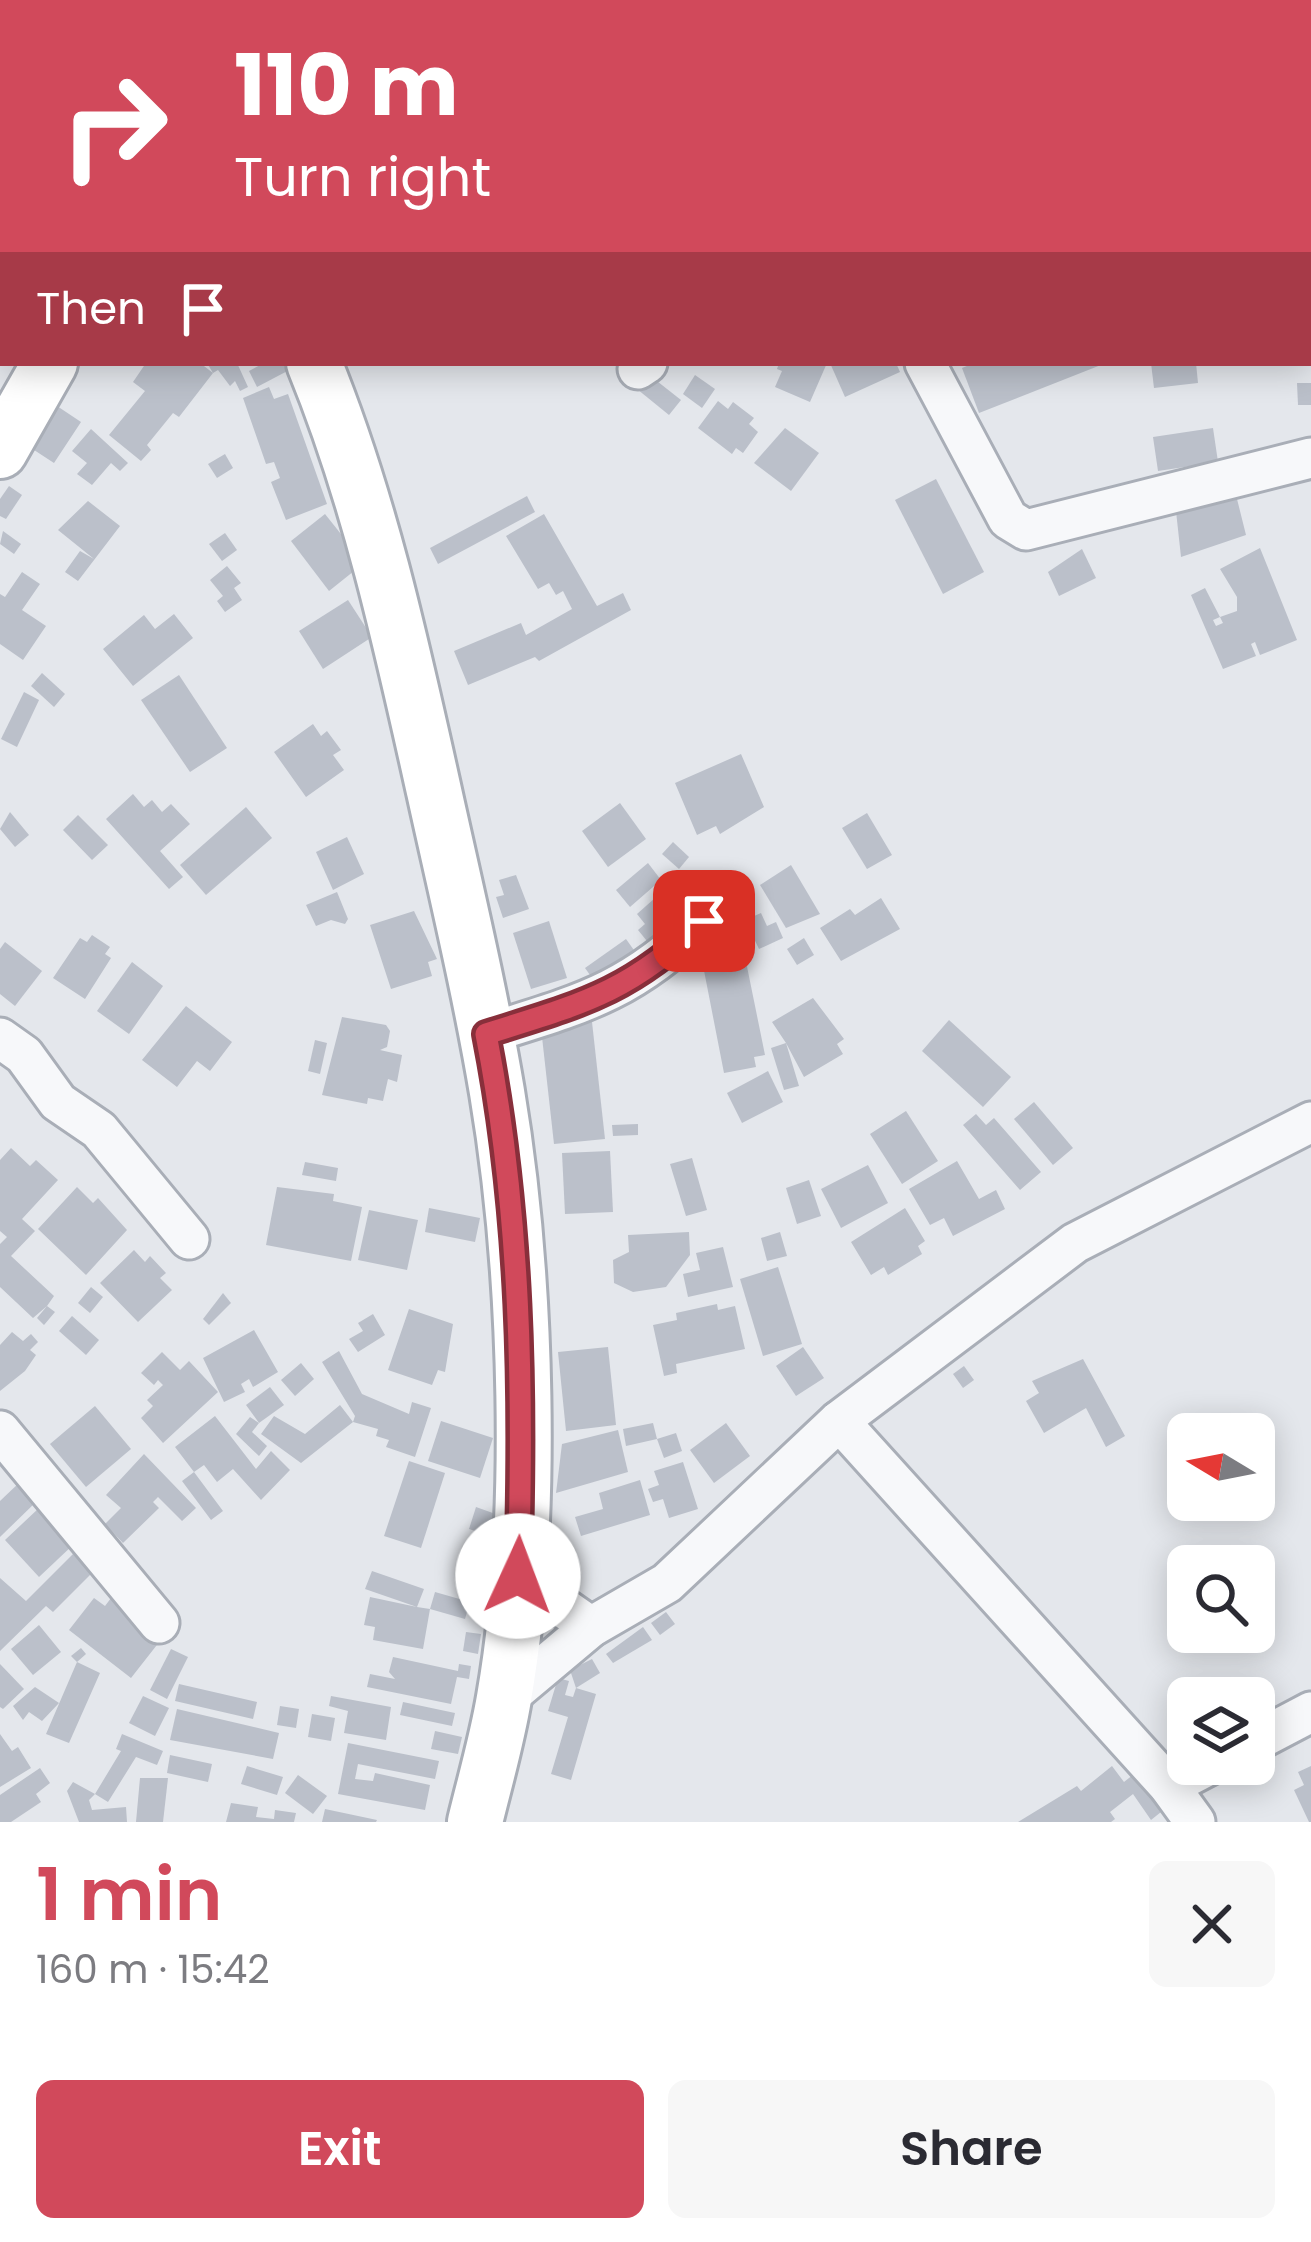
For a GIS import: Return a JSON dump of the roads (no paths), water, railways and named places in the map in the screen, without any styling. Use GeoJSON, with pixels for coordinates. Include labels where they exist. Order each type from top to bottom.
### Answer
{"type":"FeatureCollection","features":[{"type":"Feature","properties":{"kind":"street"},"geometry":{"type":"LineString","coordinates":[[0,451],[48,366]]}},
{"type":"Feature","properties":{"kind":"street"},"geometry":{"type":"LineString","coordinates":[[315,366],[394,616],[486,1034],[508,1180],[519,1307],[518,1576],[504,1700],[476,1822]]}},
{"type":"Feature","properties":{"kind":"street"},"geometry":{"type":"LineString","coordinates":[[928,366],[1009,520],[1026,530],[1311,458]]}},
{"type":"Feature","properties":{"kind":"street"},"geometry":{"type":"LineString","coordinates":[[486,1034],[613,992],[660,963],[704,921]]}},
{"type":"Feature","properties":{"kind":"street"},"geometry":{"type":"LineString","coordinates":[[0,1038],[24,1055],[58,1102],[99,1130],[189,1239]]}},
{"type":"Feature","properties":{"kind":"street"},"geometry":{"type":"LineString","coordinates":[[504,1700],[591,1627],[668,1582],[838,1420],[1075,1243],[1311,1122]]}},
{"type":"Feature","properties":{"kind":"street"},"geometry":{"type":"LineString","coordinates":[[838,1420],[1169,1786],[1195,1822]]}},
{"type":"Feature","properties":{"kind":"street"},"geometry":{"type":"LineString","coordinates":[[0,1431],[159,1623]]}},
{"type":"Feature","properties":{"kind":"street"},"geometry":{"type":"LineString","coordinates":[[518,1576],[591,1627]]}},
{"type":"Feature","properties":{"kind":"street"},"geometry":{"type":"LineString","coordinates":[[1275,1731],[1311,1712]]}}]}
